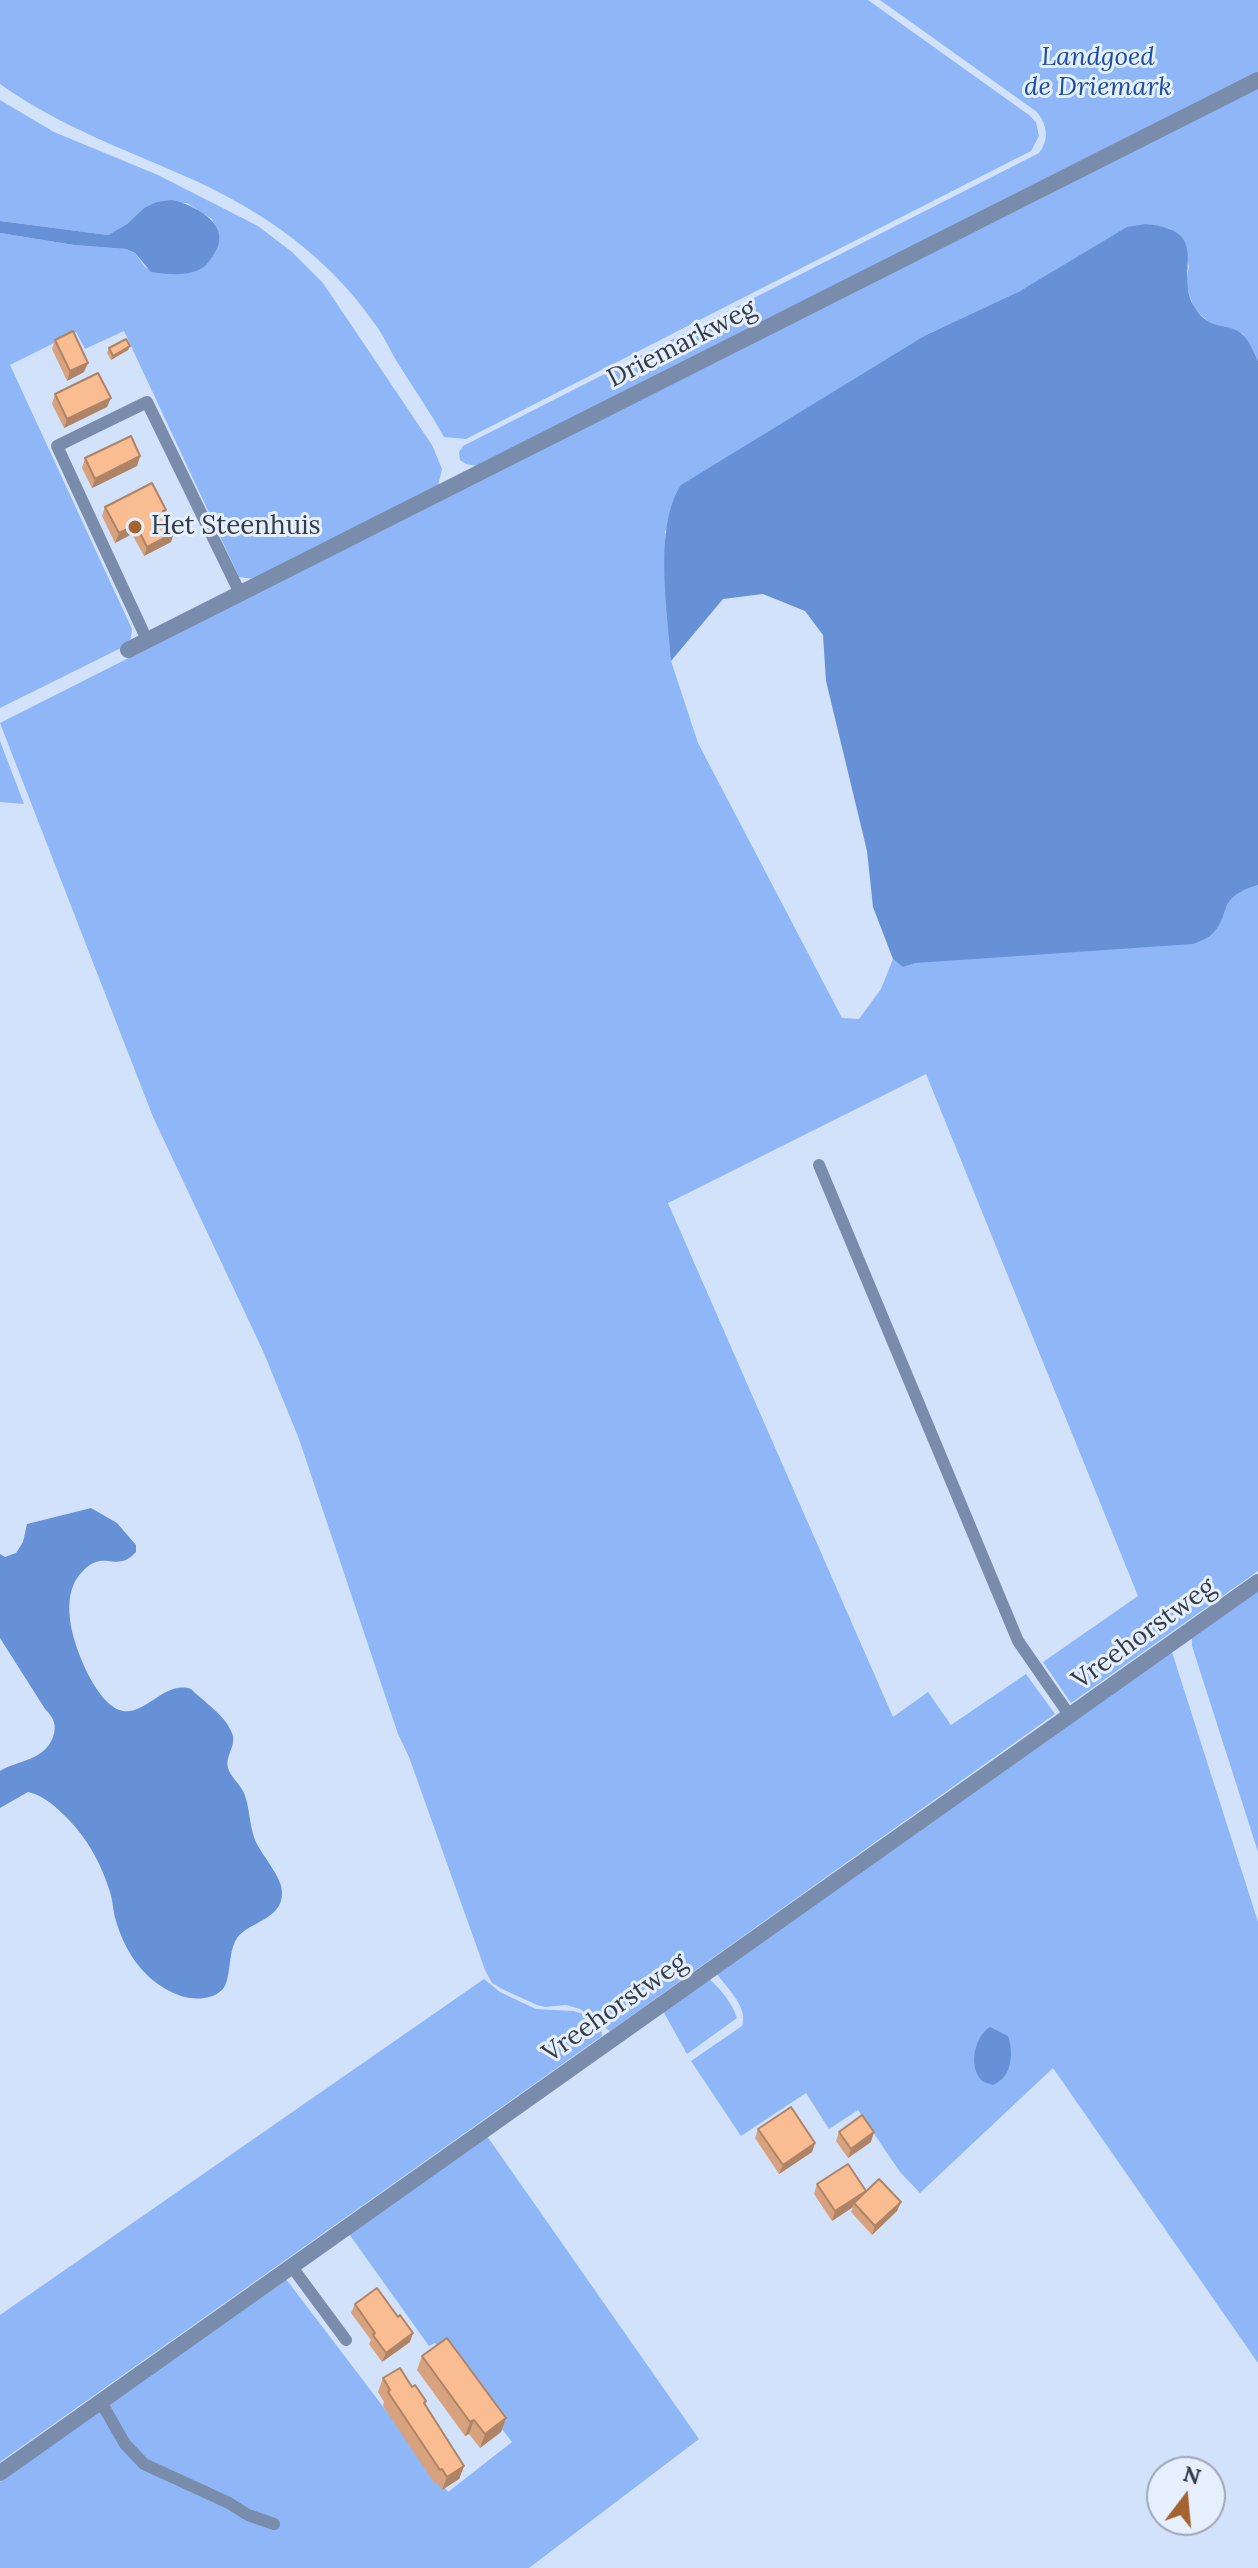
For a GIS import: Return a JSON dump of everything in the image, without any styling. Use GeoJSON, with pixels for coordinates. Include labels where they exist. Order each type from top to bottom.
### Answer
{"type":"FeatureCollection","features":[{"type":"Feature","properties":{"kind":"street","name":"Driemarkweg"},"geometry":{"type":"LineString","coordinates":[[128,650],[1258,80]]}},
{"type":"Feature","properties":{"kind":"street","name":"Vreehorstweg"},"geometry":{"type":"LineString","coordinates":[[0,2473],[1258,1582]]}},
{"type":"Feature","properties":{"kind":"lane"},"geometry":{"type":"LineString","coordinates":[[147,640],[57,446],[147,402],[240,593]]}},
{"type":"Feature","properties":{"kind":"lane"},"geometry":{"type":"LineString","coordinates":[[819,1165],[1018,1641],[1070,1716]]}},
{"type":"Feature","properties":{"kind":"lane"},"geometry":{"type":"LineString","coordinates":[[292,2267],[346,2340]]}},
{"type":"Feature","properties":{"kind":"lane"},"geometry":{"type":"LineString","coordinates":[[101,2402],[125,2444],[144,2464],[229,2503],[248,2515],[274,2524]]}},
{"type":"Feature","properties":{"kind":"green space"},"geometry":{"type":"Polygon","coordinates":[[[0,0],[868,0],[1029,115],[1036,122],[1039,136],[1031,151],[466,439],[444,437],[380,332],[356,300],[317,258],[295,240],[222,194],[71,126],[0,84],[0,0]]]}},
{"type":"Feature","properties":{"kind":"green space","name":"Landgoed de Driemark"},"geometry":{"type":"Polygon","coordinates":[[[880,0],[1258,0],[1258,73],[477,466],[460,460],[459,452],[463,446],[1039,153],[1046,133],[1037,112],[880,0]]]}},
{"type":"Feature","properties":{"kind":"green space"},"geometry":{"type":"Polygon","coordinates":[[[1258,87],[1258,361],[1243,334],[1211,325],[1194,308],[1186,284],[1189,266],[1171,229],[1146,224],[1020,291],[926,335],[665,531],[671,661],[698,743],[842,1018],[859,1019],[881,989],[893,959],[903,967],[1218,924],[1232,898],[1258,885],[1258,1571],[1071,1703],[1043,1662],[1138,1596],[926,1074],[668,1203],[893,1717],[928,1692],[951,1725],[1026,1674],[1055,1714],[610,2031],[580,2009],[566,2005],[537,2005],[502,1989],[492,1983],[485,1970],[398,1734],[299,1439],[263,1351],[153,1117],[0,723],[1258,87]]]}},
{"type":"Feature","properties":{"kind":"green space"},"geometry":{"type":"Polygon","coordinates":[[[0,100],[54,132],[158,175],[258,226],[292,252],[323,283],[432,445],[442,469],[438,486],[254,579],[239,577],[124,331],[85,349],[76,332],[10,365],[132,629],[127,645],[0,708],[0,233],[74,245],[126,249],[135,253],[145,267],[161,273],[176,273],[219,234],[212,219],[187,203],[144,208],[127,224],[108,235],[0,221],[0,100]]]}},
{"type":"Feature","properties":{"kind":"green space"},"geometry":{"type":"Polygon","coordinates":[[[0,741],[24,804],[0,802],[0,741]]]}},
{"type":"Feature","properties":{"kind":"green space"},"geometry":{"type":"Polygon","coordinates":[[[1258,1591],[1258,1852],[1192,1638],[1258,1591]]]}},
{"type":"Feature","properties":{"kind":"green space"},"geometry":{"type":"Polygon","coordinates":[[[1172,1652],[1258,1922],[1258,2363],[1053,2068],[920,2193],[900,2172],[858,2110],[829,2129],[806,2093],[741,2136],[691,2061],[742,2026],[740,2005],[717,1974],[1172,1652]]]}},
{"type":"Feature","properties":{"kind":"green space"},"geometry":{"type":"Polygon","coordinates":[[[484,1979],[500,1992],[536,2009],[583,2014],[601,2028],[602,2036],[0,2462],[0,2315],[484,1979]]]}},
{"type":"Feature","properties":{"kind":"green space"},"geometry":{"type":"Polygon","coordinates":[[[709,1979],[726,1997],[737,2018],[687,2054],[663,2011],[709,1979]]]}},
{"type":"Feature","properties":{"kind":"green space"},"geometry":{"type":"Polygon","coordinates":[[[487,2136],[699,2439],[529,2568],[0,2568],[0,2482],[286,2279],[448,2492],[512,2442],[435,2343],[429,2346],[349,2234],[487,2136]]]}},
{"type":"Feature","properties":{"kind":"shaded area"},"geometry":{"type":"Polygon","coordinates":[[[172,200],[201,212],[216,225],[219,234],[219,244],[210,260],[191,273],[151,272],[135,253],[126,249],[74,245],[0,233],[0,221],[108,235],[127,224],[144,208],[172,200]]]}},
{"type":"Feature","properties":{"kind":"shaded area"},"geometry":{"type":"Polygon","coordinates":[[[1146,224],[1167,228],[1180,235],[1186,244],[1187,281],[1195,308],[1207,321],[1242,334],[1258,361],[1258,885],[1235,895],[1226,907],[1218,928],[1193,944],[916,963],[903,967],[893,959],[873,907],[867,851],[826,681],[823,635],[805,611],[763,594],[723,599],[671,661],[664,570],[667,524],[672,503],[681,485],[926,335],[1020,291],[1127,227],[1146,224]]]}},
{"type":"Feature","properties":{"kind":"shaded area"},"geometry":{"type":"Polygon","coordinates":[[[91,1508],[117,1523],[136,1545],[136,1552],[126,1560],[94,1563],[74,1583],[70,1619],[75,1643],[87,1672],[104,1698],[123,1711],[140,1708],[173,1689],[191,1689],[229,1726],[233,1738],[228,1768],[244,1793],[255,1840],[281,1887],[281,1902],[277,1909],[237,1938],[225,1986],[208,1997],[186,1997],[169,1991],[148,1976],[132,1957],[120,1933],[103,1872],[88,1843],[59,1810],[45,1799],[28,1792],[0,1808],[0,1771],[43,1751],[53,1737],[55,1725],[0,1638],[0,1554],[5,1557],[16,1553],[23,1542],[27,1524],[91,1508]]]}},
{"type":"Feature","properties":{"kind":"shaded area"},"geometry":{"type":"Polygon","coordinates":[[[990,2027],[1008,2036],[1011,2050],[1008,2071],[993,2085],[981,2080],[974,2059],[980,2037],[990,2027]]]}},
{"type":"Feature","properties":{"kind":"building"},"geometry":{"type":"Polygon","coordinates":[[[73,331],[88,363],[70,371],[55,340],[73,331]]]}},
{"type":"Feature","properties":{"kind":"building"},"geometry":{"type":"Polygon","coordinates":[[[126,339],[130,346],[113,356],[109,348],[126,339]]]}},
{"type":"Feature","properties":{"kind":"building"},"geometry":{"type":"Polygon","coordinates":[[[98,373],[111,398],[67,419],[55,394],[98,373]]]}},
{"type":"Feature","properties":{"kind":"building"},"geometry":{"type":"Polygon","coordinates":[[[131,436],[140,456],[95,479],[85,458],[131,436]]]}},
{"type":"Feature","properties":{"kind":"building","name":"Het Steenhuis"},"geometry":{"type":"Polygon","coordinates":[[[152,483],[174,533],[147,547],[136,525],[119,533],[105,507],[152,483]]]}},
{"type":"Feature","properties":{"kind":"building"},"geometry":{"type":"Polygon","coordinates":[[[791,2107],[815,2143],[783,2165],[758,2129],[791,2107]]]}},
{"type":"Feature","properties":{"kind":"building"},"geometry":{"type":"Polygon","coordinates":[[[862,2115],[874,2132],[851,2149],[839,2132],[862,2115]]]}},
{"type":"Feature","properties":{"kind":"building"},"geometry":{"type":"Polygon","coordinates":[[[848,2164],[866,2191],[835,2211],[817,2184],[848,2164]]]}},
{"type":"Feature","properties":{"kind":"building"},"geometry":{"type":"Polygon","coordinates":[[[879,2179],[901,2202],[875,2226],[854,2203],[879,2179]]]}},
{"type":"Feature","properties":{"kind":"building"},"geometry":{"type":"Polygon","coordinates":[[[377,2288],[413,2333],[386,2353],[355,2304],[377,2288]]]}},
{"type":"Feature","properties":{"kind":"building"},"geometry":{"type":"Polygon","coordinates":[[[447,2338],[506,2418],[485,2434],[474,2420],[470,2422],[422,2356],[447,2338]]]}},
{"type":"Feature","properties":{"kind":"building"},"geometry":{"type":"Polygon","coordinates":[[[400,2368],[426,2401],[424,2403],[464,2466],[447,2477],[388,2392],[390,2390],[383,2378],[400,2368]]]}},
{"type":"Feature","properties":{"kind":"place","name":"Het Steenhuis"},"geometry":{"type":"Point","coordinates":[135,527]}}]}
